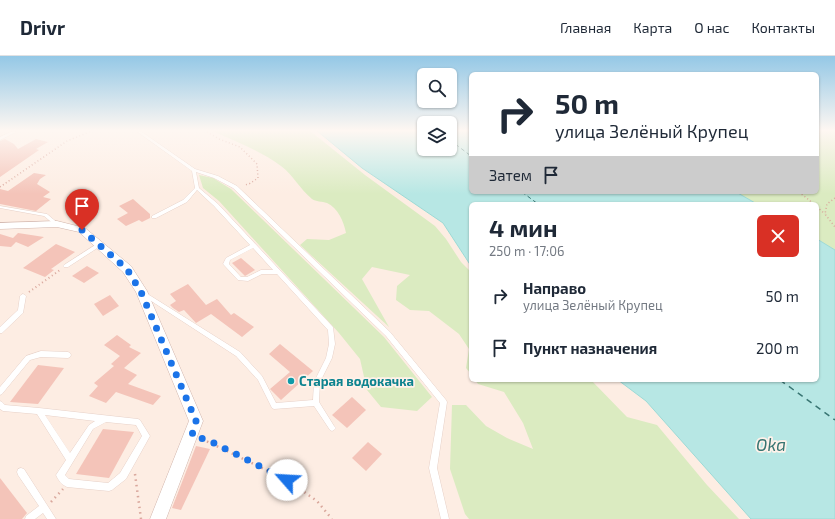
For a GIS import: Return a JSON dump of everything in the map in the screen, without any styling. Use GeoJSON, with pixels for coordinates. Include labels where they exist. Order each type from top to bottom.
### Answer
{"type":"FeatureCollection","features":[{"type":"Feature","properties":{"kind":"street"},"geometry":{"type":"LineString","coordinates":[[0,226],[57,224],[82,230],[100,244],[127,269],[141,292],[196,421],[192,435],[158,519]]}},
{"type":"Feature","properties":{"kind":"lane"},"geometry":{"type":"LineString","coordinates":[[168,152],[194,170],[216,176],[235,187],[388,334],[444,402],[433,468],[445,519]]}},
{"type":"Feature","properties":{"kind":"lane"},"geometry":{"type":"LineString","coordinates":[[194,170],[197,188],[254,246],[331,330],[332,344],[329,358],[317,382],[316,402],[332,428]]}},
{"type":"Feature","properties":{"kind":"lane"},"geometry":{"type":"LineString","coordinates":[[154,217],[185,201],[197,188]]}},
{"type":"Feature","properties":{"kind":"lane"},"geometry":{"type":"LineString","coordinates":[[0,207],[45,215],[57,224]]}},
{"type":"Feature","properties":{"kind":"lane"},"geometry":{"type":"LineString","coordinates":[[66,266],[100,244]]}},
{"type":"Feature","properties":{"kind":"lane"},"geometry":{"type":"LineString","coordinates":[[254,246],[228,259],[226,264],[240,280],[248,279],[262,272],[278,272]]}},
{"type":"Feature","properties":{"kind":"lane"},"geometry":{"type":"LineString","coordinates":[[141,292],[238,354],[260,378],[274,406],[316,402]]}},
{"type":"Feature","properties":{"kind":"lane"},"geometry":{"type":"LineString","coordinates":[[0,331],[21,311],[23,296]]}},
{"type":"Feature","properties":{"kind":"lane"},"geometry":{"type":"LineString","coordinates":[[0,392],[28,358],[41,354],[68,355]]}},
{"type":"Feature","properties":{"kind":"lane"},"geometry":{"type":"LineString","coordinates":[[0,404],[3,408],[138,422],[146,436],[123,476],[109,487],[67,483],[60,474],[69,458],[91,427],[105,419]]}},
{"type":"Feature","properties":{"kind":"lane"},"geometry":{"type":"LineString","coordinates":[[39,411],[69,458]]}},
{"type":"Feature","properties":{"kind":"lane"},"geometry":{"type":"LineString","coordinates":[[21,472],[52,519]]}},
{"type":"Feature","properties":{"kind":"lane"},"geometry":{"type":"LineString","coordinates":[[29,519],[44,507]]}},
{"type":"Feature","properties":{"kind":"path"},"geometry":{"type":"LineString","coordinates":[[0,187],[51,152]]}},
{"type":"Feature","properties":{"kind":"path"},"geometry":{"type":"LineString","coordinates":[[235,187],[249,184],[258,178],[257,164],[245,152]]}},
{"type":"Feature","properties":{"kind":"path"},"geometry":{"type":"LineString","coordinates":[[802,194],[812,202]]}},
{"type":"Feature","properties":{"kind":"path"},"geometry":{"type":"LineString","coordinates":[[825,214],[827,204],[835,198]]}},
{"type":"Feature","properties":{"kind":"path"},"geometry":{"type":"LineString","coordinates":[[819,209],[835,227]]}},
{"type":"Feature","properties":{"kind":"path"},"geometry":{"type":"LineString","coordinates":[[23,296],[66,266]]}},
{"type":"Feature","properties":{"kind":"path"},"geometry":{"type":"LineString","coordinates":[[192,435],[210,441],[287,480],[317,501],[332,519]]}},
{"type":"Feature","properties":{"kind":"path"},"geometry":{"type":"LineString","coordinates":[[133,459],[141,519]]}},
{"type":"Feature","properties":{"kind":"path"},"geometry":{"type":"LineString","coordinates":[[44,507],[58,495],[67,483]]}},
{"type":"Feature","properties":{"kind":"green space"},"geometry":{"type":"Polygon","coordinates":[[[258,152],[336,152],[365,175],[435,226],[446,239],[461,262],[469,270],[469,349],[459,334],[429,311],[410,310],[396,300],[397,286],[410,275],[372,267],[362,279],[389,327],[300,245],[307,239],[329,240],[346,233],[344,224],[331,205],[312,199],[281,166],[258,152]]]}},
{"type":"Feature","properties":{"kind":"green space"},"geometry":{"type":"Polygon","coordinates":[[[819,152],[835,152],[835,250],[819,240],[819,202],[754,202],[740,194],[819,194],[819,152]]]}},
{"type":"Feature","properties":{"kind":"green space"},"geometry":{"type":"Polygon","coordinates":[[[199,175],[213,178],[231,189],[384,337],[432,397],[417,411],[381,407],[367,390],[360,359],[339,333],[219,201],[203,188],[199,175]]]}},
{"type":"Feature","properties":{"kind":"green space"},"geometry":{"type":"Polygon","coordinates":[[[469,349],[469,372],[466,368],[469,349]]]}},
{"type":"Feature","properties":{"kind":"green space"},"geometry":{"type":"Polygon","coordinates":[[[476,382],[593,382],[627,417],[657,425],[707,485],[739,519],[469,519],[465,514],[450,469],[452,405],[466,405],[486,426],[507,438],[533,449],[523,423],[504,392],[478,384],[476,382]]]}},
{"type":"Feature","properties":{"kind":"water"},"geometry":{"type":"Polygon","coordinates":[[[342,152],[417,152],[417,156],[457,156],[457,152],[469,152],[469,194],[740,194],[754,202],[469,202],[469,263],[443,223],[362,168],[342,152]]]}},
{"type":"Feature","properties":{"kind":"water","name":"Oka"},"geometry":{"type":"Polygon","coordinates":[[[819,240],[835,250],[835,519],[751,519],[646,401],[621,382],[819,382],[819,240]]]}},
{"type":"Feature","properties":{"kind":"building"},"geometry":{"type":"Polygon","coordinates":[[[0,152],[37,152],[0,177],[0,152]]]}},
{"type":"Feature","properties":{"kind":"building"},"geometry":{"type":"Polygon","coordinates":[[[34,173],[46,175],[40,179],[37,184],[50,192],[43,197],[51,199],[36,211],[0,204],[0,189],[8,191],[34,173]]]}},
{"type":"Feature","properties":{"kind":"building"},"geometry":{"type":"Polygon","coordinates":[[[133,199],[150,214],[150,218],[142,222],[139,220],[126,226],[117,219],[128,213],[119,206],[133,199]]]}},
{"type":"Feature","properties":{"kind":"building"},"geometry":{"type":"Polygon","coordinates":[[[77,207],[87,213],[76,220],[66,213],[77,207]]]}},
{"type":"Feature","properties":{"kind":"building"},"geometry":{"type":"Polygon","coordinates":[[[18,233],[44,237],[28,247],[16,242],[11,247],[0,246],[0,234],[13,238],[18,233]]]}},
{"type":"Feature","properties":{"kind":"building"},"geometry":{"type":"Polygon","coordinates":[[[56,244],[75,252],[51,269],[54,270],[45,277],[23,268],[56,244]]]}},
{"type":"Feature","properties":{"kind":"building"},"geometry":{"type":"Polygon","coordinates":[[[241,258],[255,270],[245,276],[232,263],[241,258]]]}},
{"type":"Feature","properties":{"kind":"building"},"geometry":{"type":"Polygon","coordinates":[[[87,266],[99,273],[84,283],[72,276],[87,266]]]}},
{"type":"Feature","properties":{"kind":"building"},"geometry":{"type":"Polygon","coordinates":[[[188,284],[206,305],[217,299],[231,315],[234,313],[254,327],[242,337],[211,314],[196,323],[184,310],[179,312],[170,305],[176,301],[170,294],[188,284]]]}},
{"type":"Feature","properties":{"kind":"building"},"geometry":{"type":"Polygon","coordinates":[[[110,295],[119,306],[103,316],[94,304],[110,295]]]}},
{"type":"Feature","properties":{"kind":"building"},"geometry":{"type":"Polygon","coordinates":[[[117,335],[131,345],[129,347],[141,353],[124,368],[137,375],[128,384],[161,396],[153,405],[116,392],[106,403],[89,396],[98,386],[94,383],[114,366],[111,364],[120,356],[104,345],[117,335]]]}},
{"type":"Feature","properties":{"kind":"building","name":"Старая водокачка"},"geometry":{"type":"Polygon","coordinates":[[[280,344],[313,371],[281,400],[270,389],[290,372],[269,354],[280,344]]]}},
{"type":"Feature","properties":{"kind":"building"},"geometry":{"type":"Polygon","coordinates":[[[38,365],[64,368],[38,404],[10,402],[38,365]]]}},
{"type":"Feature","properties":{"kind":"building"},"geometry":{"type":"Polygon","coordinates":[[[352,397],[366,410],[347,428],[332,415],[352,397]]]}},
{"type":"Feature","properties":{"kind":"building"},"geometry":{"type":"Polygon","coordinates":[[[103,429],[134,432],[109,478],[76,474],[103,429]]]}},
{"type":"Feature","properties":{"kind":"building"},"geometry":{"type":"Polygon","coordinates":[[[368,442],[382,454],[366,471],[352,458],[368,442]]]}},
{"type":"Feature","properties":{"kind":"building"},"geometry":{"type":"Polygon","coordinates":[[[196,446],[210,449],[181,510],[172,508],[196,446]]]}},
{"type":"Feature","properties":{"kind":"building"},"geometry":{"type":"Polygon","coordinates":[[[0,478],[27,513],[22,519],[0,519],[0,478]]]}},
{"type":"Feature","properties":{"kind":"ferry route"},"geometry":{"type":"LineString","coordinates":[[465,152],[469,154]]}},
{"type":"Feature","properties":{"kind":"ferry route"},"geometry":{"type":"LineString","coordinates":[[525,194],[535,202]]}},
{"type":"Feature","properties":{"kind":"ferry route"},"geometry":{"type":"LineString","coordinates":[[783,382],[835,420]]}},
{"type":"Feature","properties":{"kind":"place","name":"Старая водокачка"},"geometry":{"type":"Point","coordinates":[291,381]}},
{"type":"Feature","properties":{"kind":"route"},"geometry":{"type":"LineString","coordinates":[[82,230],[100,244],[127,269],[141,292],[196,421],[192,435],[210,441],[287,480]]}}]}
